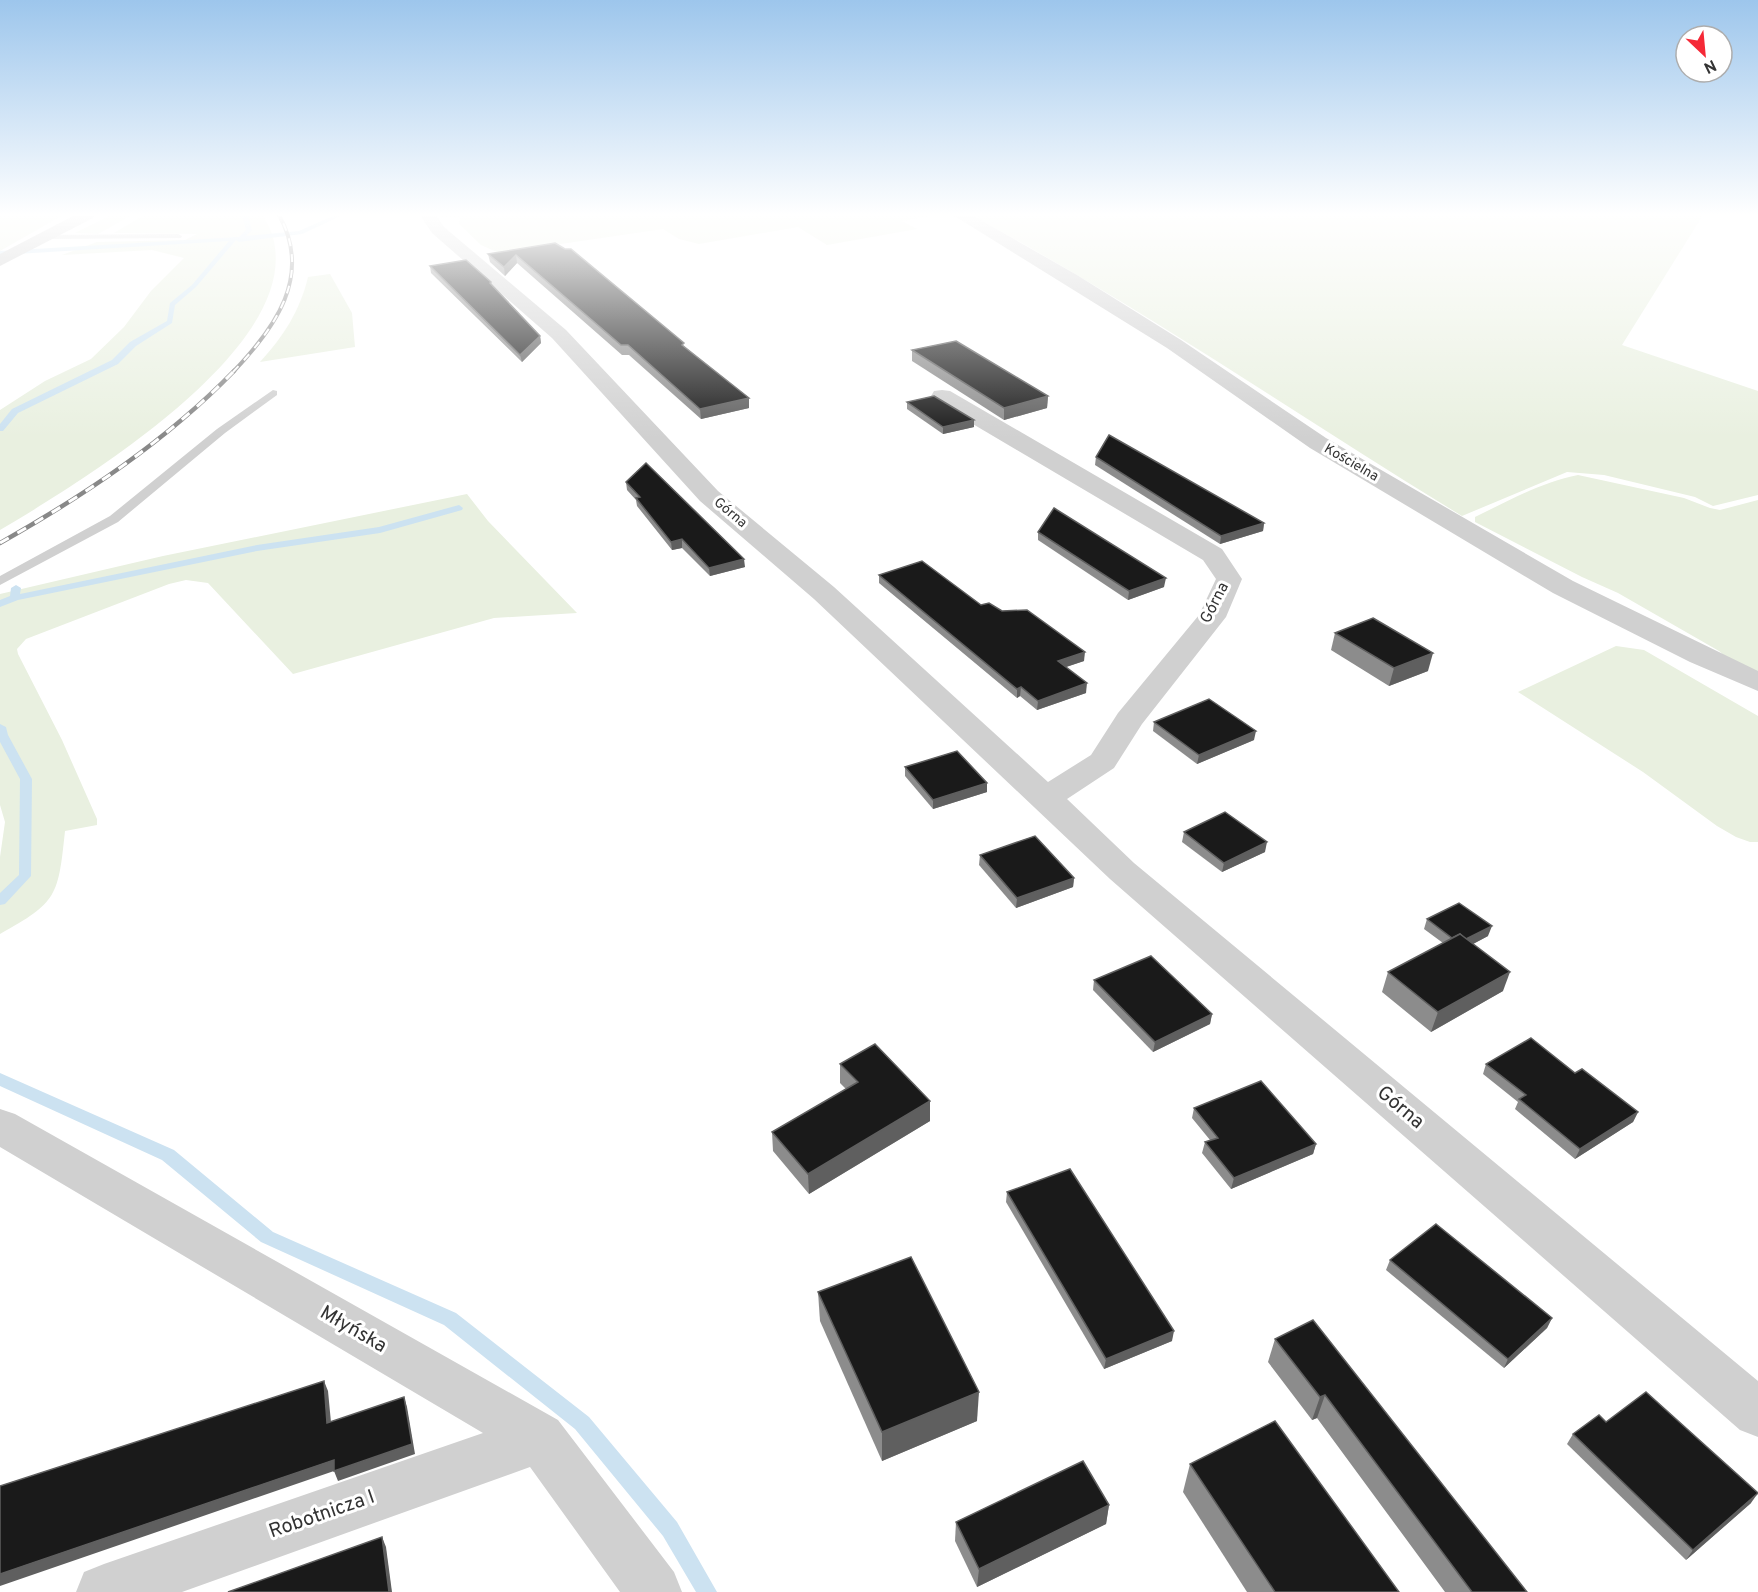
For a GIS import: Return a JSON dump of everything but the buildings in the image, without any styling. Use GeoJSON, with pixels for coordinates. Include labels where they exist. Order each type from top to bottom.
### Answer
{"type":"FeatureCollection","features":[{"type":"Feature","properties":{"kind":"street","name":"Górna"},"geometry":{"type":"LineString","coordinates":[[507,289],[559,334],[709,496],[824,593],[1122,871],[1758,1413]]}},
{"type":"Feature","properties":{"kind":"street","name":"Kościelna"},"geometry":{"type":"LineString","coordinates":[[1087,289],[1155,332],[1318,443],[1563,587],[1700,656],[1758,682]]}},
{"type":"Feature","properties":{"kind":"street","name":"Górna"},"geometry":{"type":"LineString","coordinates":[[942,396],[1213,555],[1229,579],[1212,617],[1129,720],[1103,761],[1046,798]]}},
{"type":"Feature","properties":{"kind":"street","name":"Młyńska"},"geometry":{"type":"LineString","coordinates":[[0,1126],[540,1438],[654,1592]]}},
{"type":"Feature","properties":{"kind":"street","name":"Robotnicza I"},"geometry":{"type":"LineString","coordinates":[[105,1592],[540,1438]]}},
{"type":"Feature","properties":{"kind":"lane"},"geometry":{"type":"LineString","coordinates":[[0,581],[114,519],[221,431],[273,393]]}},
{"type":"Feature","properties":{"kind":"green space"},"geometry":{"type":"Polygon","coordinates":[[[271,289],[250,331],[216,372],[173,412],[79,481],[0,530],[0,410],[45,381],[91,359],[124,327],[151,291],[271,289]]]}},
{"type":"Feature","properties":{"kind":"green space"},"geometry":{"type":"Polygon","coordinates":[[[305,289],[339,289],[352,313],[355,347],[260,362],[290,323],[305,289]]]}},
{"type":"Feature","properties":{"kind":"green space"},"geometry":{"type":"Polygon","coordinates":[[[1101,289],[1657,289],[1622,345],[1758,391],[1758,495],[1713,506],[1695,497],[1604,475],[1567,472],[1462,516],[1101,289]]]}},
{"type":"Feature","properties":{"kind":"green space"},"geometry":{"type":"Polygon","coordinates":[[[1578,475],[1684,498],[1720,510],[1758,500],[1758,673],[1734,664],[1719,651],[1618,593],[1475,522],[1475,517],[1525,493],[1551,482],[1578,475]]]}},
{"type":"Feature","properties":{"kind":"green space"},"geometry":{"type":"Polygon","coordinates":[[[467,494],[488,521],[577,613],[494,618],[293,674],[208,583],[186,580],[169,584],[26,639],[17,649],[18,654],[62,740],[97,819],[97,825],[65,831],[60,870],[52,895],[34,914],[0,934],[0,857],[5,822],[0,805],[0,594],[163,556],[467,494]]]}},
{"type":"Feature","properties":{"kind":"green space"},"geometry":{"type":"Polygon","coordinates":[[[1616,646],[1644,650],[1758,716],[1758,842],[1736,837],[1717,826],[1643,772],[1518,692],[1616,646]]]}},
{"type":"Feature","properties":{"kind":"waterway"},"geometry":{"type":"LineString","coordinates":[[0,429],[15,411],[115,362],[133,344],[170,322],[172,304],[190,289]]}},
{"type":"Feature","properties":{"kind":"waterway"},"geometry":{"type":"LineString","coordinates":[[15,598],[257,548],[380,530],[459,508]]}},
{"type":"Feature","properties":{"kind":"waterway"},"geometry":{"type":"LineString","coordinates":[[15,598],[16,588]]}},
{"type":"Feature","properties":{"kind":"waterway"},"geometry":{"type":"LineString","coordinates":[[0,604],[15,598]]}},
{"type":"Feature","properties":{"kind":"waterway"},"geometry":{"type":"LineString","coordinates":[[0,727],[26,779],[25,876],[0,901]]}},
{"type":"Feature","properties":{"kind":"waterway"},"geometry":{"type":"LineString","coordinates":[[0,1079],[168,1155],[267,1237],[450,1319],[582,1423],[670,1529],[707,1592]]}},
{"type":"Feature","properties":{"kind":"railway"},"geometry":{"type":"LineString","coordinates":[[233,372],[275,319],[287,289]]}},
{"type":"Feature","properties":{"kind":"railway"},"geometry":{"type":"LineString","coordinates":[[0,543],[63,506],[152,444],[181,421],[233,372]]}}]}
